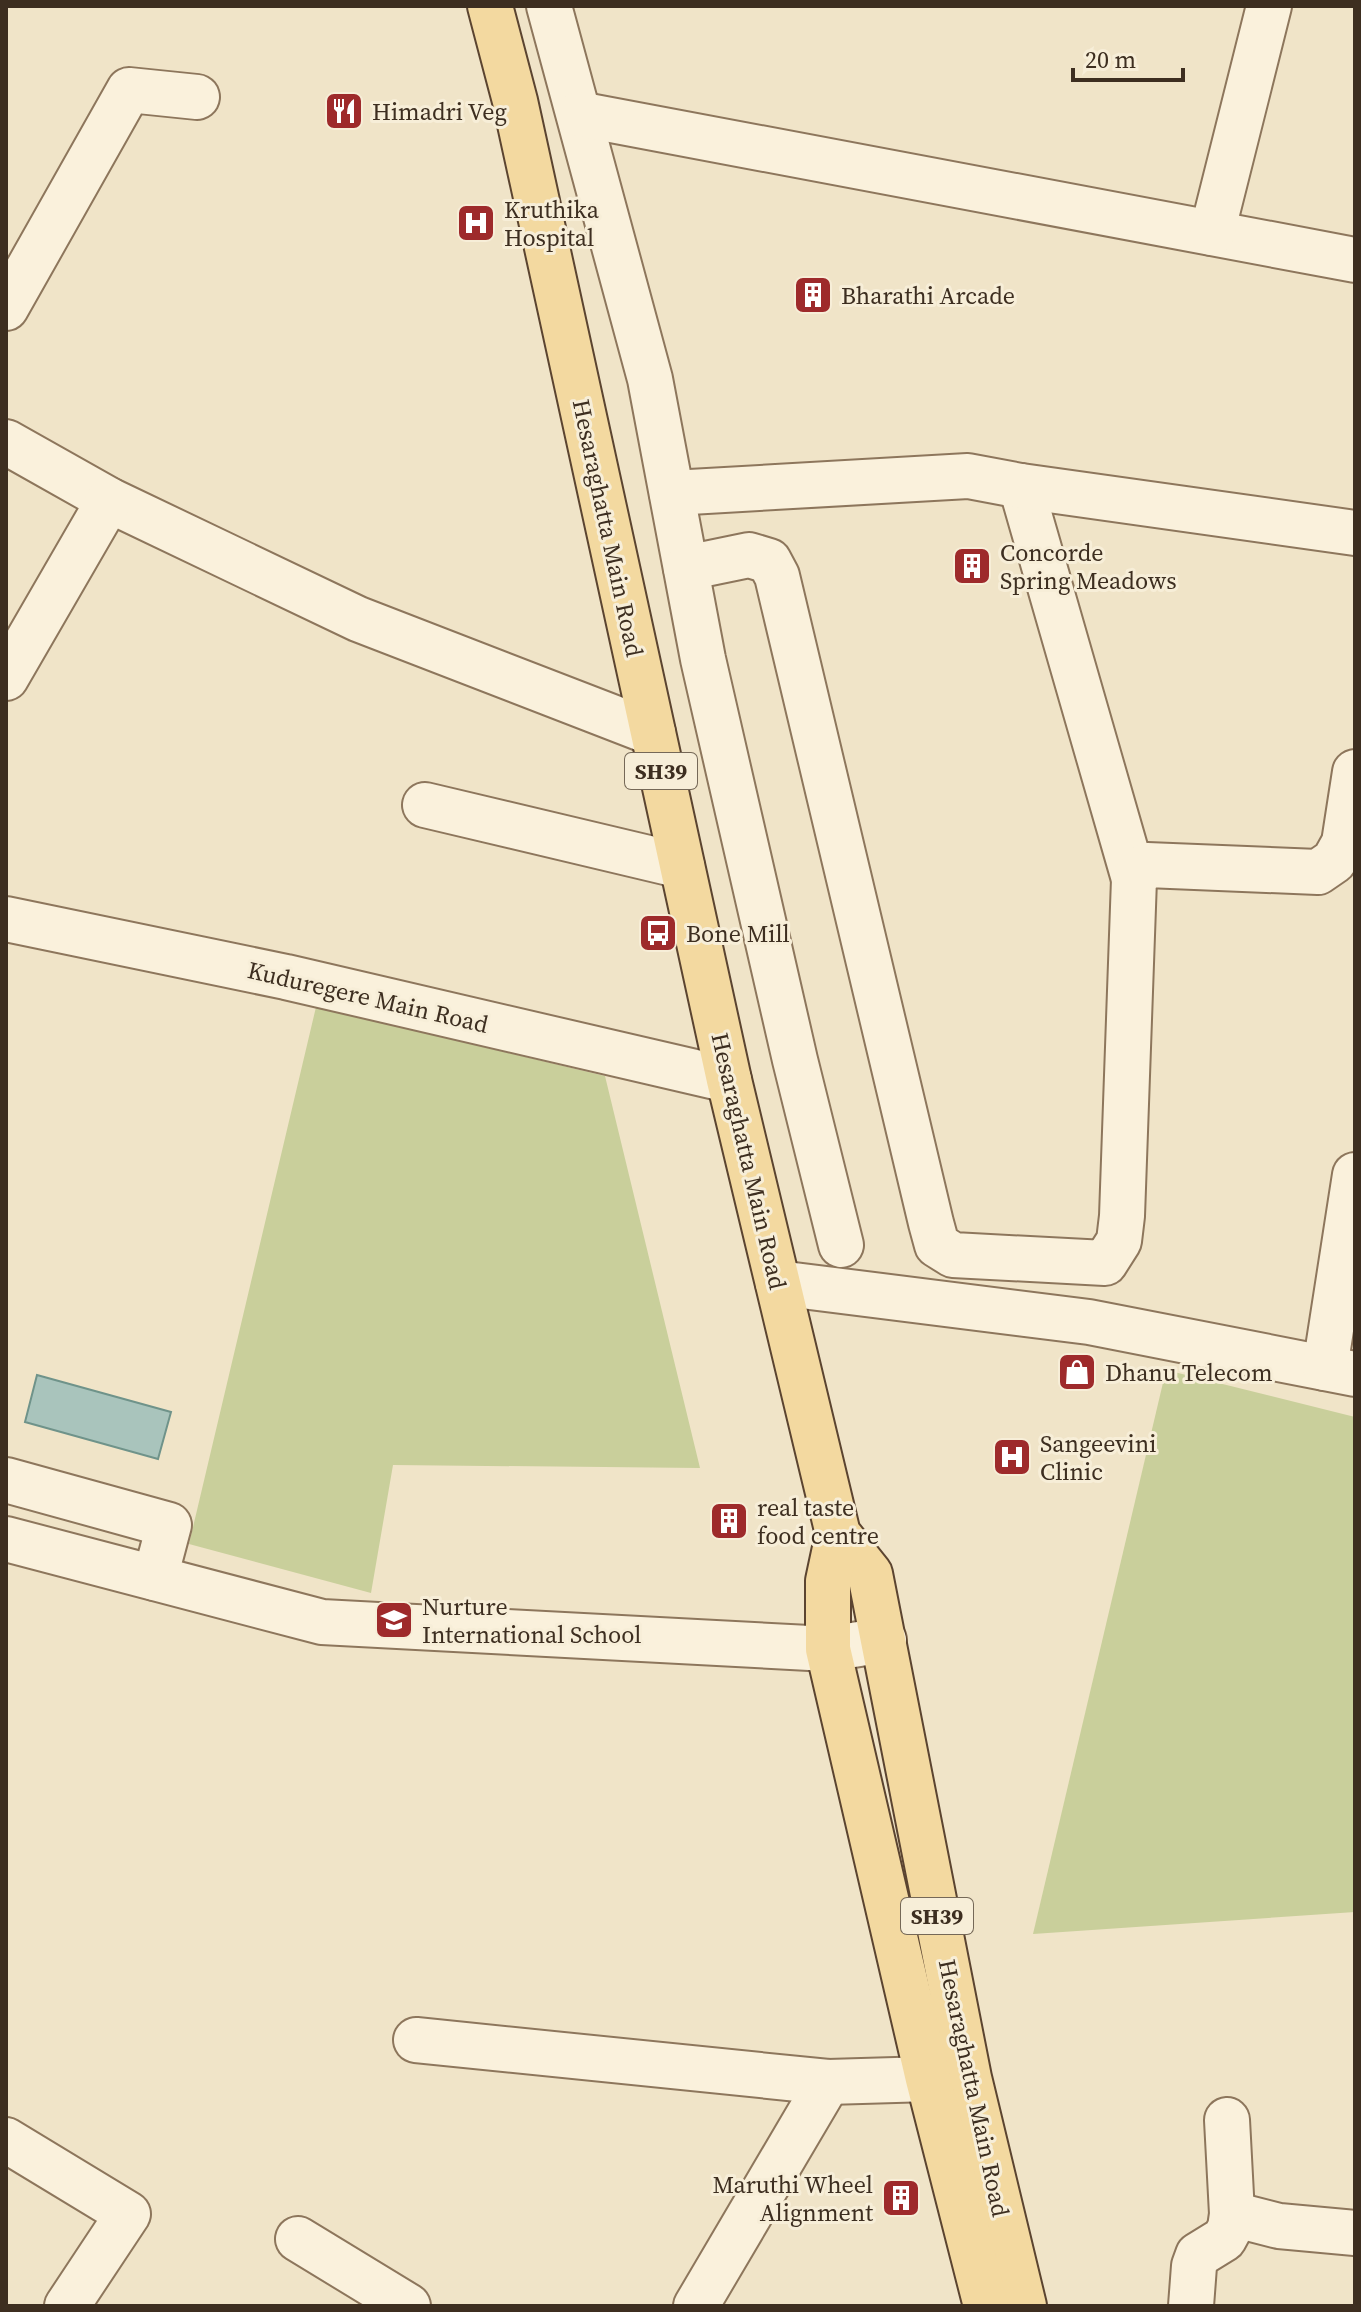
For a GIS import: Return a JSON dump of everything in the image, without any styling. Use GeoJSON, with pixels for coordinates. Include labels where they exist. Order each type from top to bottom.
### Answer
{"type":"FeatureCollection","features":[{"type":"Feature","properties":{"kind":"main road","name":"Hesaraghatta Main Road"},"geometry":{"type":"LineString","coordinates":[[490,6],[515,101],[729,1080],[838,1534],[870,1574],[884,1640],[948,2078],[1024,2306]]}},
{"type":"Feature","properties":{"kind":"main road"},"geometry":{"type":"LineString","coordinates":[[838,1534],[828,1581],[828,1649],[948,2078],[986,2306]]}},
{"type":"Feature","properties":{"kind":"street"},"geometry":{"type":"LineString","coordinates":[[549,6],[650,379],[714,705],[795,1060],[841,1245]]}},
{"type":"Feature","properties":{"kind":"street"},"geometry":{"type":"LineString","coordinates":[[1212,233],[1269,6]]}},
{"type":"Feature","properties":{"kind":"street"},"geometry":{"type":"LineString","coordinates":[[6,308],[129,90],[197,97]]}},
{"type":"Feature","properties":{"kind":"street"},"geometry":{"type":"LineString","coordinates":[[579,114],[1355,260]]}},
{"type":"Feature","properties":{"kind":"street"},"geometry":{"type":"LineString","coordinates":[[6,442],[109,500],[358,619],[653,733]]}},
{"type":"Feature","properties":{"kind":"street"},"geometry":{"type":"LineString","coordinates":[[672,493],[968,476],[1355,533]]}},
{"type":"Feature","properties":{"kind":"street"},"geometry":{"type":"LineString","coordinates":[[686,568],[749,555],[769,561],[777,576],[937,1245],[953,1255],[1105,1263],[1119,1241],[1134,879],[1021,486]]}},
{"type":"Feature","properties":{"kind":"street"},"geometry":{"type":"LineString","coordinates":[[6,678],[109,500]]}},
{"type":"Feature","properties":{"kind":"street"},"geometry":{"type":"LineString","coordinates":[[1134,879],[1147,865],[1318,872],[1334,861],[1344,843],[1355,772]]}},
{"type":"Feature","properties":{"kind":"street"},"geometry":{"type":"LineString","coordinates":[[425,805],[682,866]]}},
{"type":"Feature","properties":{"kind":"street","name":"Kuduregere Main Road"},"geometry":{"type":"LineString","coordinates":[[6,919],[302,981],[729,1080]]}},
{"type":"Feature","properties":{"kind":"street"},"geometry":{"type":"LineString","coordinates":[[778,1283],[1089,1322],[1340,1371],[1355,1175]]}},
{"type":"Feature","properties":{"kind":"street"},"geometry":{"type":"LineString","coordinates":[[6,1480],[169,1525],[155,1578]]}},
{"type":"Feature","properties":{"kind":"street"},"geometry":{"type":"LineString","coordinates":[[6,1539],[322,1622],[828,1649],[884,1640]]}},
{"type":"Feature","properties":{"kind":"street"},"geometry":{"type":"LineString","coordinates":[[416,2040],[828,2082],[948,2078]]}},
{"type":"Feature","properties":{"kind":"street"},"geometry":{"type":"LineString","coordinates":[[696,2306],[828,2082]]}},
{"type":"Feature","properties":{"kind":"street"},"geometry":{"type":"LineString","coordinates":[[1191,2306],[1194,2266],[1198,2255],[1224,2239],[1230,2228],[1227,2120]]}},
{"type":"Feature","properties":{"kind":"street"},"geometry":{"type":"LineString","coordinates":[[6,2140],[128,2214],[67,2306]]}},
{"type":"Feature","properties":{"kind":"street"},"geometry":{"type":"LineString","coordinates":[[1232,2214],[1279,2226],[1355,2233]]}},
{"type":"Feature","properties":{"kind":"street"},"geometry":{"type":"LineString","coordinates":[[298,2239],[408,2306]]}},
{"type":"Feature","properties":{"kind":"green space"},"geometry":{"type":"Polygon","coordinates":[[[316,1007],[605,1076],[700,1468],[393,1465],[371,1593],[189,1544],[316,1007]]]}},
{"type":"Feature","properties":{"kind":"green space"},"geometry":{"type":"Polygon","coordinates":[[[1166,1370],[1355,1417],[1355,1912],[1033,1934],[1166,1370]]]}},
{"type":"Feature","properties":{"kind":"water"},"geometry":{"type":"Polygon","coordinates":[[[37,1375],[171,1412],[158,1459],[25,1422],[37,1375]]]}},
{"type":"Feature","properties":{"kind":"place","name":"Himadri Veg"},"geometry":{"type":"Point","coordinates":[344,111]}},
{"type":"Feature","properties":{"kind":"place","name":"Kruthika Hospital"},"geometry":{"type":"Point","coordinates":[476,223]}},
{"type":"Feature","properties":{"kind":"place","name":"Bharathi Arcade"},"geometry":{"type":"Point","coordinates":[813,295]}},
{"type":"Feature","properties":{"kind":"place","name":"Concorde Spring Meadows"},"geometry":{"type":"Point","coordinates":[972,566]}},
{"type":"Feature","properties":{"kind":"place","name":"Bone Mill"},"geometry":{"type":"Point","coordinates":[658,933]}},
{"type":"Feature","properties":{"kind":"place","name":"Dhanu Telecom"},"geometry":{"type":"Point","coordinates":[1077,1372]}},
{"type":"Feature","properties":{"kind":"place","name":"Sangeevini Clinic"},"geometry":{"type":"Point","coordinates":[1012,1457]}},
{"type":"Feature","properties":{"kind":"place","name":"real taste food centre"},"geometry":{"type":"Point","coordinates":[729,1521]}},
{"type":"Feature","properties":{"kind":"place","name":"Nurture International School"},"geometry":{"type":"Point","coordinates":[394,1620]}},
{"type":"Feature","properties":{"kind":"place","name":"Maruthi Wheel Alignment"},"geometry":{"type":"Point","coordinates":[901,2198]}}]}
